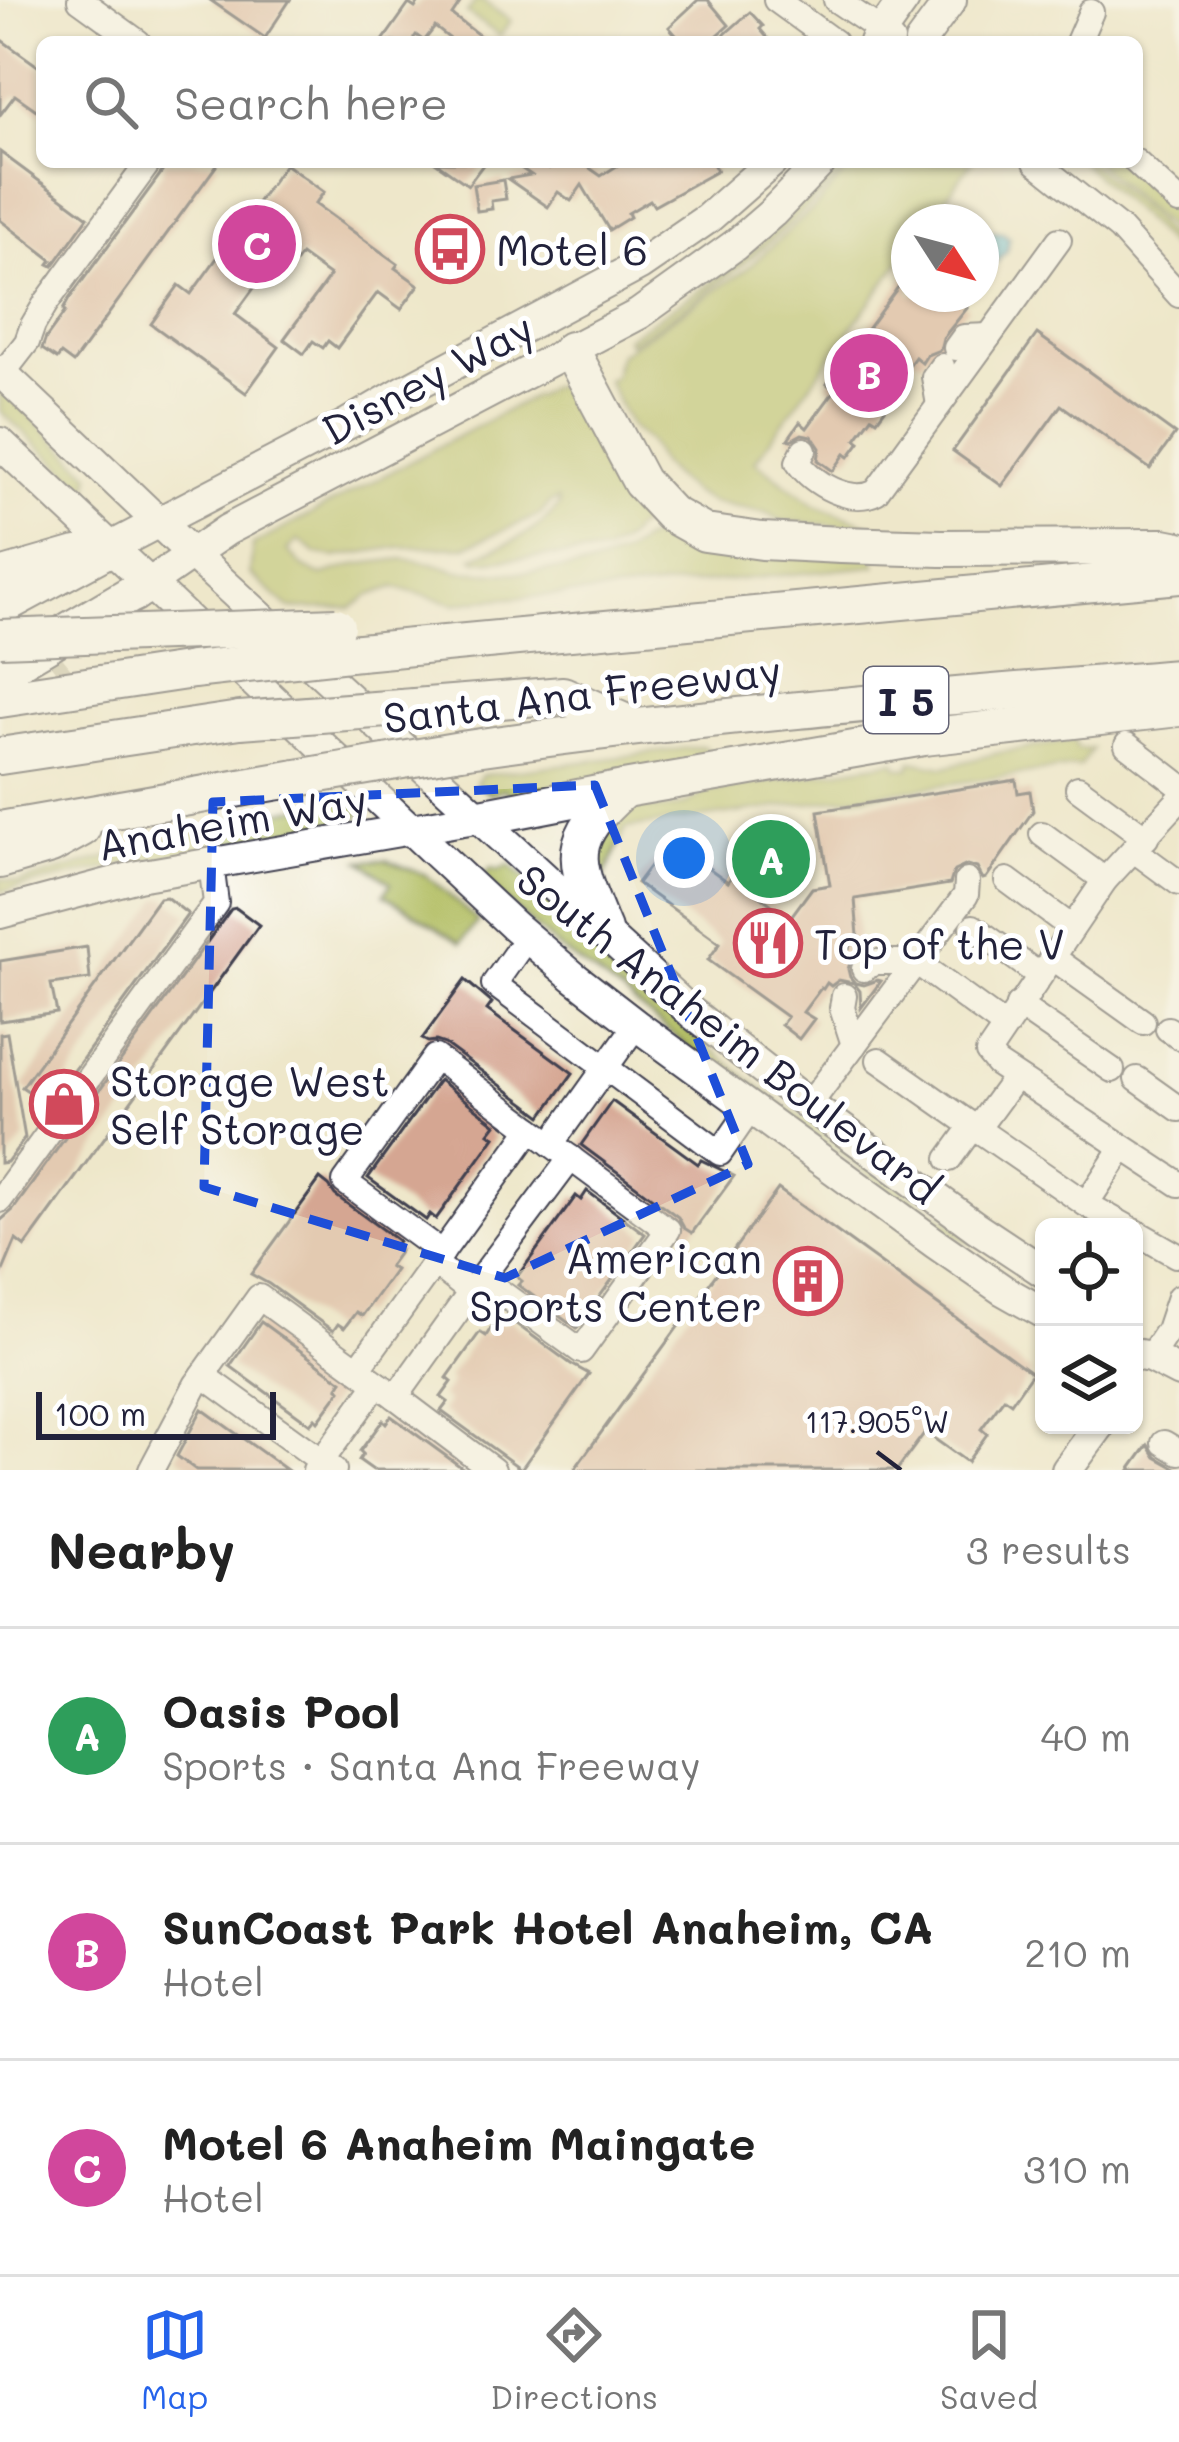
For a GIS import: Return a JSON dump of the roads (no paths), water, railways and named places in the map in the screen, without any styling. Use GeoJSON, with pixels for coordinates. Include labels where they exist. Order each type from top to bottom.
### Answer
{"type":"FeatureCollection","features":[{"type":"Feature","properties":{"kind":"highway"},"geometry":{"type":"LineString","coordinates":[[572,350],[641,482],[671,514],[705,533],[762,542],[841,545],[1179,550]]}},
{"type":"Feature","properties":{"kind":"highway"},"geometry":{"type":"LineString","coordinates":[[0,607],[111,547]]}},
{"type":"Feature","properties":{"kind":"highway","name":"Santa Ana Freeway"},"geometry":{"type":"LineString","coordinates":[[2,668],[193,670],[343,639],[438,644],[1179,575]]}},
{"type":"Feature","properties":{"kind":"highway"},"geometry":{"type":"LineString","coordinates":[[2,668],[150,583]]}},
{"type":"Feature","properties":{"kind":"highway"},"geometry":{"type":"LineString","coordinates":[[2,668],[343,639]]}},
{"type":"Feature","properties":{"kind":"highway","name":"Santa Ana Freeway"},"geometry":{"type":"LineString","coordinates":[[0,830],[461,750],[634,727],[1179,678]]}},
{"type":"Feature","properties":{"kind":"highway"},"geometry":{"type":"LineString","coordinates":[[0,756],[240,720],[563,695],[634,727]]}},
{"type":"Feature","properties":{"kind":"highway"},"geometry":{"type":"LineString","coordinates":[[481,818],[924,737],[1179,708]]}},
{"type":"Feature","properties":{"kind":"highway"},"geometry":{"type":"LineString","coordinates":[[603,930],[581,878],[580,847],[587,826],[624,789]]}},
{"type":"Feature","properties":{"kind":"highway"},"geometry":{"type":"LineString","coordinates":[[0,860],[51,845],[117,809]]}},
{"type":"Feature","properties":{"kind":"main road"},"geometry":{"type":"LineString","coordinates":[[884,36],[904,0]]}},
{"type":"Feature","properties":{"kind":"main road"},"geometry":{"type":"LineString","coordinates":[[924,36],[950,0]]}},
{"type":"Feature","properties":{"kind":"main road","name":"Disney Way"},"geometry":{"type":"LineString","coordinates":[[0,574],[111,547],[160,522],[670,246],[765,168]]}},
{"type":"Feature","properties":{"kind":"main road","name":"Disney Way"},"geometry":{"type":"LineString","coordinates":[[64,660],[150,583],[227,530],[639,314],[772,213],[815,168]]}},
{"type":"Feature","properties":{"kind":"main road"},"geometry":{"type":"LineString","coordinates":[[549,314],[572,350]]}},
{"type":"Feature","properties":{"kind":"main road","name":"South Anaheim Boulevard"},"geometry":{"type":"LineString","coordinates":[[2,372],[193,555],[693,1014],[809,1106],[1035,1266]]}},
{"type":"Feature","properties":{"kind":"main road","name":"South Anaheim Boulevard"},"geometry":{"type":"LineString","coordinates":[[0,443],[527,937],[636,1025],[943,1249],[1035,1308]]}},
{"type":"Feature","properties":{"kind":"main road","name":"Anaheim Way"},"geometry":{"type":"LineString","coordinates":[[0,913],[138,876],[481,818]]}},
{"type":"Feature","properties":{"kind":"main road"},"geometry":{"type":"LineString","coordinates":[[1143,1357],[1179,1372]]}},
{"type":"Feature","properties":{"kind":"main road"},"geometry":{"type":"LineString","coordinates":[[1067,1470],[1093,1434]]}},
{"type":"Feature","properties":{"kind":"street"},"geometry":{"type":"LineString","coordinates":[[80,0],[130,36]]}},
{"type":"Feature","properties":{"kind":"street"},"geometry":{"type":"LineString","coordinates":[[776,0],[826,36]]}},
{"type":"Feature","properties":{"kind":"street"},"geometry":{"type":"LineString","coordinates":[[836,0],[881,36]]}},
{"type":"Feature","properties":{"kind":"street"},"geometry":{"type":"LineString","coordinates":[[1081,36],[1091,12]]}},
{"type":"Feature","properties":{"kind":"street"},"geometry":{"type":"LineString","coordinates":[[2,372],[131,197],[146,168]]}},
{"type":"Feature","properties":{"kind":"street"},"geometry":{"type":"LineString","coordinates":[[1043,168],[1119,229],[1179,295]]}},
{"type":"Feature","properties":{"kind":"street"},"geometry":{"type":"LineString","coordinates":[[1142,168],[1179,202]]}},
{"type":"Feature","properties":{"kind":"street"},"geometry":{"type":"LineString","coordinates":[[804,450],[798,462],[809,477],[848,494],[869,496],[876,491],[1059,240]]}},
{"type":"Feature","properties":{"kind":"street"},"geometry":{"type":"LineString","coordinates":[[939,405],[934,377],[964,337],[988,337]]}},
{"type":"Feature","properties":{"kind":"street"},"geometry":{"type":"LineString","coordinates":[[1127,746],[1178,799],[1105,880],[988,1053],[1015,1077],[1179,1184]]}},
{"type":"Feature","properties":{"kind":"street"},"geometry":{"type":"LineString","coordinates":[[1078,788],[1179,883]]}},
{"type":"Feature","properties":{"kind":"street"},"geometry":{"type":"LineString","coordinates":[[1042,833],[1105,880]]}},
{"type":"Feature","properties":{"kind":"street"},"geometry":{"type":"LineString","coordinates":[[0,1200],[216,903],[212,864]]}},
{"type":"Feature","properties":{"kind":"street"},"geometry":{"type":"LineString","coordinates":[[1007,880],[1072,928]]}},
{"type":"Feature","properties":{"kind":"street"},"geometry":{"type":"LineString","coordinates":[[809,1106],[966,895],[967,881]]}},
{"type":"Feature","properties":{"kind":"street"},"geometry":{"type":"LineString","coordinates":[[973,927],[1163,1029]]}},
{"type":"Feature","properties":{"kind":"street"},"geometry":{"type":"LineString","coordinates":[[527,937],[494,984],[720,1153],[751,1108]]}},
{"type":"Feature","properties":{"kind":"street"},"geometry":{"type":"LineString","coordinates":[[864,969],[875,962],[916,962],[1112,1070]]}},
{"type":"Feature","properties":{"kind":"street"},"geometry":{"type":"LineString","coordinates":[[844,996],[842,1008],[854,1045]]}},
{"type":"Feature","properties":{"kind":"street"},"geometry":{"type":"LineString","coordinates":[[377,1383],[476,1285],[551,1144],[636,1025]]}},
{"type":"Feature","properties":{"kind":"street"},"geometry":{"type":"LineString","coordinates":[[435,1057],[551,1144],[668,1230],[581,1351],[438,1258],[345,1182],[435,1057]]}},
{"type":"Feature","properties":{"kind":"street"},"geometry":{"type":"LineString","coordinates":[[879,1060],[1111,1218]]}},
{"type":"Feature","properties":{"kind":"street"},"geometry":{"type":"LineString","coordinates":[[949,1159],[1015,1077]]}},
{"type":"Feature","properties":{"kind":"street"},"geometry":{"type":"LineString","coordinates":[[1137,1079],[1179,1109]]}},
{"type":"Feature","properties":{"kind":"street"},"geometry":{"type":"LineString","coordinates":[[203,1375],[324,1467],[377,1383],[438,1258],[551,1144]]}},
{"type":"Feature","properties":{"kind":"street"},"geometry":{"type":"LineString","coordinates":[[1086,1204],[1122,1149]]}},
{"type":"Feature","properties":{"kind":"street"},"geometry":{"type":"LineString","coordinates":[[1143,1237],[1175,1255]]}},
{"type":"Feature","properties":{"kind":"street"},"geometry":{"type":"LineString","coordinates":[[160,1466],[203,1375],[259,1297],[493,1470]]}},
{"type":"Feature","properties":{"kind":"street"},"geometry":{"type":"LineString","coordinates":[[1143,1351],[1174,1325],[1179,1297]]}},
{"type":"Feature","properties":{"kind":"water"},"geometry":{"type":"Polygon","coordinates":[[[999,232],[1009,238],[1007,251],[999,259],[999,232]]]}},
{"type":"Feature","properties":{"kind":"water"},"geometry":{"type":"Polygon","coordinates":[[[771,845],[782,849],[786,860],[782,871],[771,875],[760,871],[756,860],[760,849],[771,845]]]}},
{"type":"Feature","properties":{"kind":"tunnel"},"geometry":{"type":"LineString","coordinates":[[19,697],[64,660]]}},
{"type":"Feature","properties":{"kind":"place","name":"Motel 6 Anaheim Maingate"},"geometry":{"type":"Point","coordinates":[257,244]}},
{"type":"Feature","properties":{"kind":"place","name":"Motel 6"},"geometry":{"type":"Point","coordinates":[450,249]}},
{"type":"Feature","properties":{"kind":"place","name":"SunCoast Park Hotel Anaheim, CA"},"geometry":{"type":"Point","coordinates":[869,373]}},
{"type":"Feature","properties":{"kind":"place","name":"Oasis Pool"},"geometry":{"type":"Point","coordinates":[771,859]}},
{"type":"Feature","properties":{"kind":"place","name":"Top of the V"},"geometry":{"type":"Point","coordinates":[768,943]}},
{"type":"Feature","properties":{"kind":"place","name":"Storage West Self Storage"},"geometry":{"type":"Point","coordinates":[64,1104]}},
{"type":"Feature","properties":{"kind":"place","name":"American Sports Center"},"geometry":{"type":"Point","coordinates":[808,1281]}}]}
